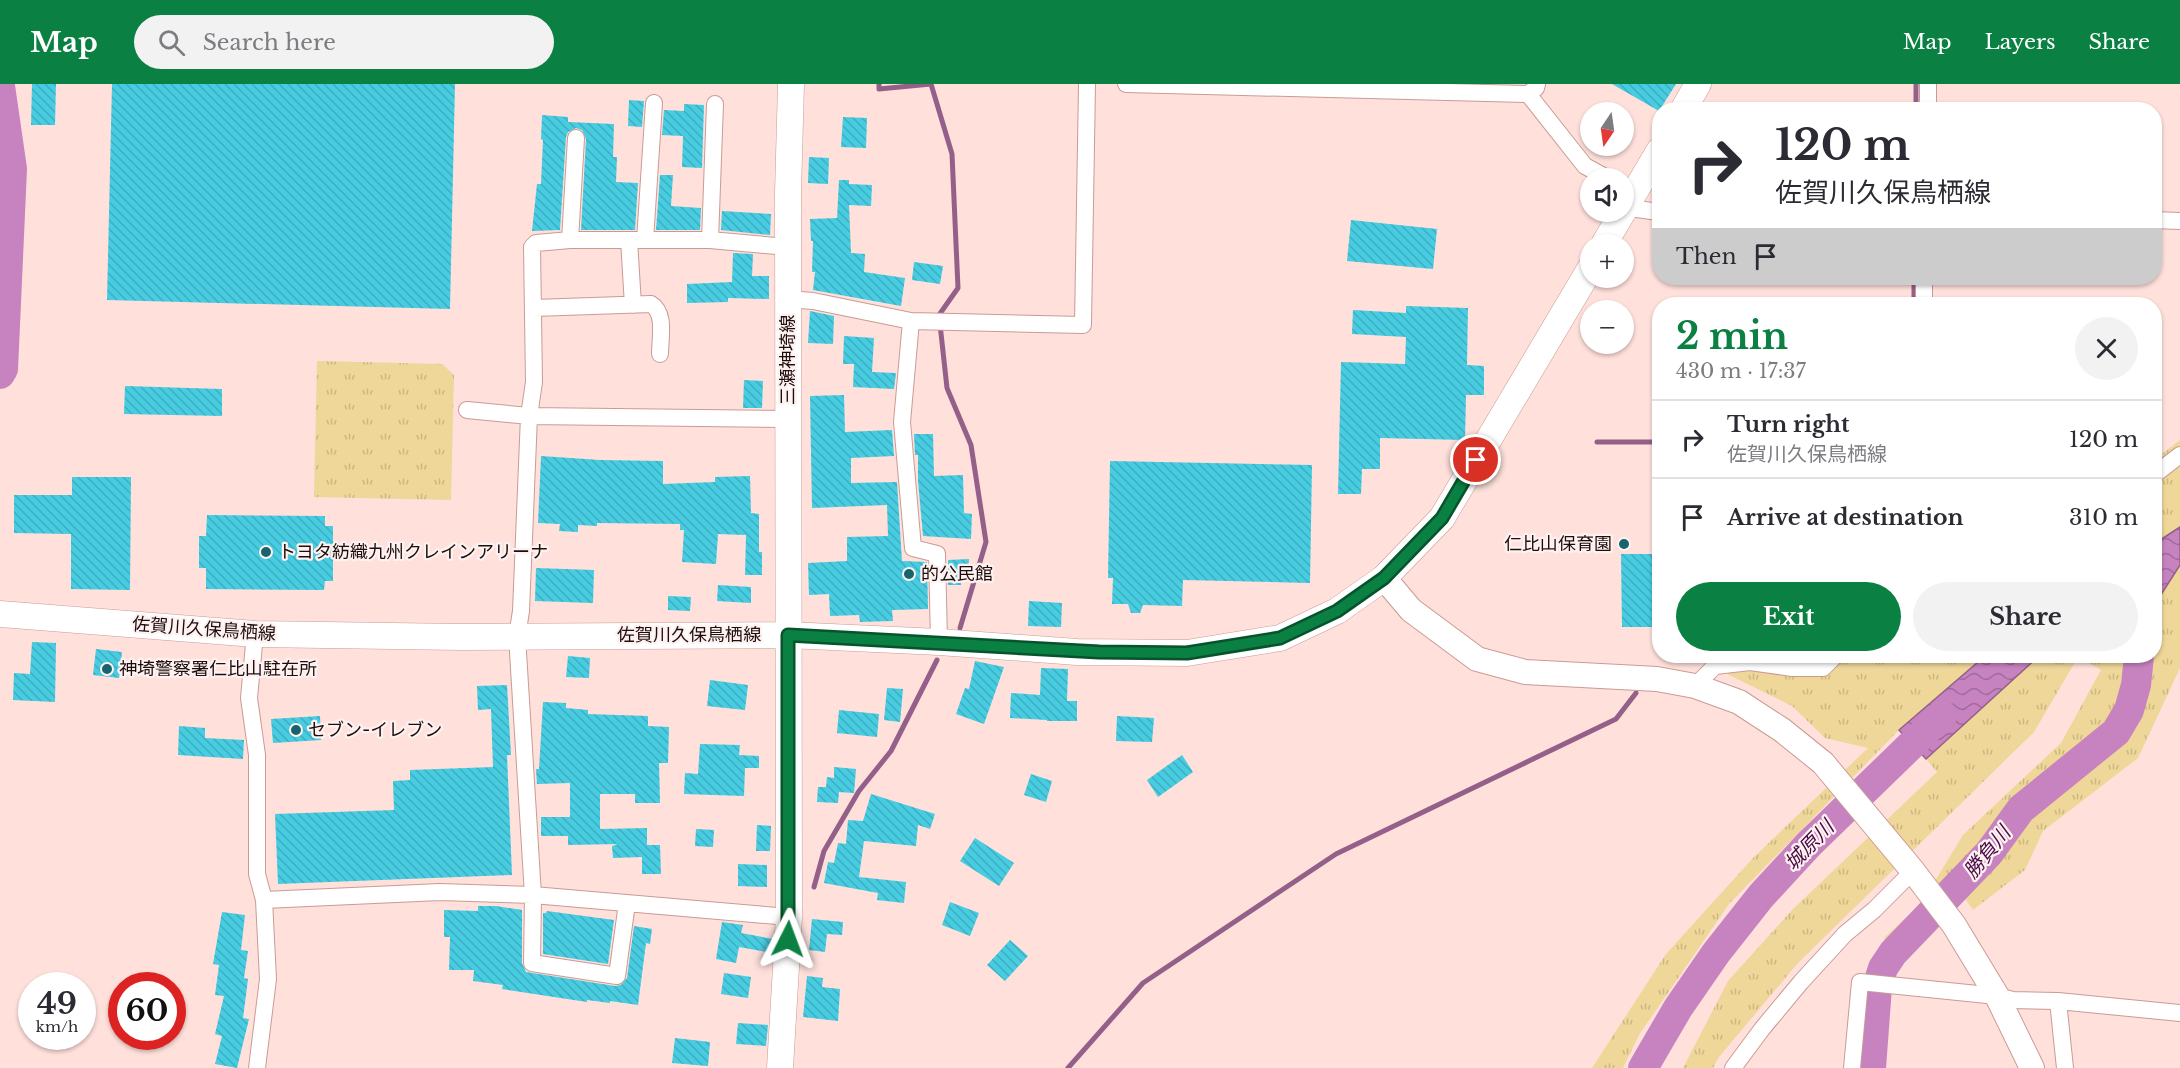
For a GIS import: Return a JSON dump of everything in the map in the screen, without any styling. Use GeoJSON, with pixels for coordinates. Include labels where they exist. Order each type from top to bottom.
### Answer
{"type":"FeatureCollection","features":[{"type":"Feature","properties":{"kind":"main road","name":"三瀬神埼線"},"geometry":{"type":"LineString","coordinates":[[780,1068],[789,917],[788,299],[791,84]]}},
{"type":"Feature","properties":{"kind":"main road"},"geometry":{"type":"LineString","coordinates":[[1688,102],[1698,84]]}},
{"type":"Feature","properties":{"kind":"main road"},"geometry":{"type":"LineString","coordinates":[[1634,187],[1652,161]]}},
{"type":"Feature","properties":{"kind":"main road","name":"佐賀川久保鳥栖線"},"geometry":{"type":"LineString","coordinates":[[8,614],[255,634],[788,635],[939,642],[1077,652],[1187,653],[1280,638],[1337,611],[1384,578],[1442,518],[1580,286]]}},
{"type":"Feature","properties":{"kind":"street"},"geometry":{"type":"LineString","coordinates":[[788,299],[813,301],[910,321],[1083,324],[1087,84]]}},
{"type":"Feature","properties":{"kind":"street"},"geometry":{"type":"LineString","coordinates":[[1126,84],[1533,89],[1585,166],[1589,168]]}},
{"type":"Feature","properties":{"kind":"street"},"geometry":{"type":"LineString","coordinates":[[1928,84],[1928,102]]}},
{"type":"Feature","properties":{"kind":"street"},"geometry":{"type":"LineString","coordinates":[[633,305],[637,240],[654,103]]}},
{"type":"Feature","properties":{"kind":"street"},"geometry":{"type":"LineString","coordinates":[[710,240],[715,104]]}},
{"type":"Feature","properties":{"kind":"street"},"geometry":{"type":"LineString","coordinates":[[570,240],[576,138]]}},
{"type":"Feature","properties":{"kind":"street"},"geometry":{"type":"LineString","coordinates":[[1634,206],[1637,209],[1652,211]]}},
{"type":"Feature","properties":{"kind":"street"},"geometry":{"type":"LineString","coordinates":[[2162,220],[2180,221]]}},
{"type":"Feature","properties":{"kind":"street"},"geometry":{"type":"LineString","coordinates":[[627,903],[617,976],[532,963],[533,895],[517,636],[521,611],[529,416],[534,382],[532,247],[536,243],[570,240],[710,240],[789,247]]}},
{"type":"Feature","properties":{"kind":"street"},"geometry":{"type":"LineString","coordinates":[[534,308],[651,304],[657,308],[660,315],[660,354]]}},
{"type":"Feature","properties":{"kind":"street"},"geometry":{"type":"LineString","coordinates":[[910,321],[902,422],[913,548],[937,554],[939,642]]}},
{"type":"Feature","properties":{"kind":"street"},"geometry":{"type":"LineString","coordinates":[[467,410],[529,416],[788,419]]}},
{"type":"Feature","properties":{"kind":"street"},"geometry":{"type":"LineString","coordinates":[[2162,469],[2180,455]]}},
{"type":"Feature","properties":{"kind":"street"},"geometry":{"type":"LineString","coordinates":[[1384,578],[1411,610],[1477,659],[1525,672],[1657,679],[1695,686],[1739,702],[1782,730],[1823,763],[1954,925],[1996,996],[2032,1068]]}},
{"type":"Feature","properties":{"kind":"street"},"geometry":{"type":"LineString","coordinates":[[255,634],[249,698],[257,755],[257,874],[264,900],[268,980],[256,1068]]}},
{"type":"Feature","properties":{"kind":"street"},"geometry":{"type":"LineString","coordinates":[[1695,686],[1715,666],[1750,663],[1792,668],[1823,668],[1828,663]]}},
{"type":"Feature","properties":{"kind":"street"},"geometry":{"type":"LineString","coordinates":[[1733,1068],[1801,982],[1845,934],[1874,910],[1913,872]]}},
{"type":"Feature","properties":{"kind":"street"},"geometry":{"type":"LineString","coordinates":[[264,900],[440,892],[533,895],[789,917]]}},
{"type":"Feature","properties":{"kind":"street"},"geometry":{"type":"LineString","coordinates":[[1852,1068],[1860,982],[1996,996],[2013,1000],[2058,1001],[2180,1013]]}},
{"type":"Feature","properties":{"kind":"street"},"geometry":{"type":"LineString","coordinates":[[2058,1001],[2065,1068]]}},
{"type":"Feature","properties":{"kind":"green space"},"geometry":{"type":"Polygon","coordinates":[[[317,361],[442,364],[454,375],[451,500],[314,497],[317,361]]]}},
{"type":"Feature","properties":{"kind":"green space"},"geometry":{"type":"Polygon","coordinates":[[[2180,440],[2180,527],[2162,539],[2162,454],[2180,440]]]}},
{"type":"Feature","properties":{"kind":"green space"},"geometry":{"type":"Polygon","coordinates":[[[2180,565],[2180,668],[2138,758],[2043,831],[2025,870],[1973,910],[1961,893],[1997,858],[2026,814],[2126,732],[2143,701],[2148,663],[2162,663],[2162,593],[2180,565]]]}},
{"type":"Feature","properties":{"kind":"green space"},"geometry":{"type":"Polygon","coordinates":[[[1742,663],[1977,663],[1899,730],[1729,904],[1639,1035],[1623,1068],[1592,1068],[1666,954],[1754,857],[1868,748],[1825,738],[1792,706],[1723,672],[1742,663]]]}},
{"type":"Feature","properties":{"kind":"green space"},"geometry":{"type":"Polygon","coordinates":[[[2031,663],[2074,663],[2034,732],[1797,964],[1719,1057],[1713,1068],[1683,1068],[1728,981],[1792,910],[1937,772],[1926,759],[2031,663]]]}},
{"type":"Feature","properties":{"kind":"green space"},"geometry":{"type":"Polygon","coordinates":[[[2089,663],[2129,663],[2127,688],[2117,716],[2021,797],[1987,845],[1878,960],[1885,937],[1921,904],[1963,835],[2061,743],[2101,670],[2089,663]]]}},
{"type":"Feature","properties":{"kind":"water"},"geometry":{"type":"Polygon","coordinates":[[[2180,527],[2180,565],[2162,593],[2162,539],[2180,527]]]}},
{"type":"Feature","properties":{"kind":"water"},"geometry":{"type":"Polygon","coordinates":[[[1977,663],[2031,663],[1926,759],[1899,730],[1977,663]]]}},
{"type":"Feature","properties":{"kind":"building"},"geometry":{"type":"Polygon","coordinates":[[[32,84],[56,84],[55,125],[31,125],[32,84]]]}},
{"type":"Feature","properties":{"kind":"building"},"geometry":{"type":"Polygon","coordinates":[[[112,84],[455,84],[450,309],[107,300],[112,84]]]}},
{"type":"Feature","properties":{"kind":"building"},"geometry":{"type":"Polygon","coordinates":[[[1612,84],[1676,84],[1665,102],[1652,102],[1652,107],[1612,84]]]}},
{"type":"Feature","properties":{"kind":"building"},"geometry":{"type":"Polygon","coordinates":[[[629,100],[644,101],[642,127],[628,126],[629,100]]]}},
{"type":"Feature","properties":{"kind":"building"},"geometry":{"type":"Polygon","coordinates":[[[684,104],[704,105],[702,168],[682,167],[683,136],[662,135],[664,110],[684,111],[684,104]]]}},
{"type":"Feature","properties":{"kind":"building"},"geometry":{"type":"Polygon","coordinates":[[[542,115],[568,117],[568,122],[614,124],[613,157],[617,157],[616,182],[638,183],[635,230],[581,230],[586,139],[582,130],[576,128],[568,132],[566,137],[560,230],[532,231],[537,184],[541,184],[542,115]]]}},
{"type":"Feature","properties":{"kind":"building"},"geometry":{"type":"Polygon","coordinates":[[[843,117],[867,118],[866,148],[841,147],[843,117]]]}},
{"type":"Feature","properties":{"kind":"building"},"geometry":{"type":"Polygon","coordinates":[[[809,157],[829,158],[828,184],[808,183],[809,157]]]}},
{"type":"Feature","properties":{"kind":"building"},"geometry":{"type":"Polygon","coordinates":[[[660,175],[673,175],[671,206],[701,208],[700,230],[656,230],[660,175]]]}},
{"type":"Feature","properties":{"kind":"building"},"geometry":{"type":"Polygon","coordinates":[[[839,180],[849,180],[849,184],[872,185],[871,206],[849,205],[851,253],[865,254],[864,272],[905,278],[901,306],[813,290],[815,272],[812,272],[813,241],[811,241],[810,219],[837,218],[839,180]]]}},
{"type":"Feature","properties":{"kind":"building"},"geometry":{"type":"Polygon","coordinates":[[[722,211],[771,214],[770,235],[721,230],[722,211]]]}},
{"type":"Feature","properties":{"kind":"building"},"geometry":{"type":"Polygon","coordinates":[[[1351,220],[1437,229],[1433,269],[1347,261],[1351,220]]]}},
{"type":"Feature","properties":{"kind":"building"},"geometry":{"type":"Polygon","coordinates":[[[733,253],[753,254],[752,276],[769,276],[769,299],[728,298],[728,302],[687,303],[687,284],[732,282],[733,253]]]}},
{"type":"Feature","properties":{"kind":"building"},"geometry":{"type":"Polygon","coordinates":[[[914,262],[943,266],[940,284],[912,280],[914,262]]]}},
{"type":"Feature","properties":{"kind":"building"},"geometry":{"type":"Polygon","coordinates":[[[1406,306],[1468,308],[1467,365],[1484,366],[1484,395],[1466,395],[1465,440],[1380,438],[1380,469],[1362,469],[1361,494],[1338,494],[1341,362],[1405,364],[1406,337],[1352,334],[1353,310],[1406,313],[1406,306]]]}},
{"type":"Feature","properties":{"kind":"building"},"geometry":{"type":"Polygon","coordinates":[[[810,311],[834,316],[833,344],[808,343],[810,311]]]}},
{"type":"Feature","properties":{"kind":"building"},"geometry":{"type":"Polygon","coordinates":[[[844,336],[874,338],[872,372],[896,373],[894,389],[853,387],[854,364],[843,364],[844,336]]]}},
{"type":"Feature","properties":{"kind":"building"},"geometry":{"type":"Polygon","coordinates":[[[744,380],[763,381],[762,408],[743,408],[744,380]]]}},
{"type":"Feature","properties":{"kind":"building"},"geometry":{"type":"Polygon","coordinates":[[[125,386],[222,389],[222,416],[124,414],[125,386]]]}},
{"type":"Feature","properties":{"kind":"building"},"geometry":{"type":"Polygon","coordinates":[[[844,395],[845,432],[892,430],[894,456],[851,458],[851,483],[897,482],[902,561],[927,562],[928,609],[892,610],[893,621],[860,622],[859,615],[830,616],[829,594],[809,595],[808,563],[847,561],[847,537],[888,536],[887,505],[812,508],[810,396],[844,395]]]}},
{"type":"Feature","properties":{"kind":"building"},"geometry":{"type":"Polygon","coordinates":[[[914,434],[933,434],[934,476],[963,475],[964,513],[972,514],[971,539],[923,536],[918,455],[915,455],[914,434]]]}},
{"type":"Feature","properties":{"kind":"building"},"geometry":{"type":"Polygon","coordinates":[[[541,456],[663,461],[663,484],[715,482],[715,477],[750,476],[751,513],[759,514],[759,552],[762,552],[762,575],[745,575],[746,535],[718,534],[716,564],[682,562],[684,530],[680,530],[680,524],[597,523],[597,526],[578,525],[578,532],[559,531],[560,524],[538,523],[541,456]]]}},
{"type":"Feature","properties":{"kind":"building"},"geometry":{"type":"Polygon","coordinates":[[[1110,461],[1312,465],[1310,583],[1183,580],[1182,606],[1143,605],[1140,613],[1131,613],[1128,604],[1112,604],[1113,578],[1108,578],[1110,461]]]}},
{"type":"Feature","properties":{"kind":"building"},"geometry":{"type":"Polygon","coordinates":[[[72,477],[131,477],[130,590],[71,589],[71,534],[14,533],[14,495],[72,495],[72,477]]]}},
{"type":"Feature","properties":{"kind":"building","name":"トヨタ紡織九州クレインアリーナ"},"geometry":{"type":"Polygon","coordinates":[[[207,515],[325,516],[325,526],[333,526],[333,581],[325,581],[324,590],[206,589],[206,568],[199,568],[199,536],[206,536],[207,515]]]}},
{"type":"Feature","properties":{"kind":"building"},"geometry":{"type":"Polygon","coordinates":[[[1621,554],[1652,554],[1652,627],[1622,627],[1621,554]]]}},
{"type":"Feature","properties":{"kind":"building"},"geometry":{"type":"Polygon","coordinates":[[[969,559],[968,572],[961,572],[961,585],[948,585],[948,560],[969,559]]]}},
{"type":"Feature","properties":{"kind":"building"},"geometry":{"type":"Polygon","coordinates":[[[536,568],[594,570],[593,603],[535,601],[536,568]]]}},
{"type":"Feature","properties":{"kind":"building"},"geometry":{"type":"Polygon","coordinates":[[[718,585],[751,587],[751,603],[717,601],[718,585]]]}},
{"type":"Feature","properties":{"kind":"building"},"geometry":{"type":"Polygon","coordinates":[[[668,596],[691,597],[690,611],[668,610],[668,596]]]}},
{"type":"Feature","properties":{"kind":"building"},"geometry":{"type":"Polygon","coordinates":[[[1029,601],[1062,603],[1061,627],[1028,626],[1029,601]]]}},
{"type":"Feature","properties":{"kind":"building"},"geometry":{"type":"Polygon","coordinates":[[[32,642],[56,643],[55,702],[13,700],[14,673],[30,674],[32,642]]]}},
{"type":"Feature","properties":{"kind":"building"},"geometry":{"type":"Polygon","coordinates":[[[96,649],[122,652],[119,678],[93,675],[96,649]]]}},
{"type":"Feature","properties":{"kind":"building"},"geometry":{"type":"Polygon","coordinates":[[[568,656],[590,658],[589,678],[566,677],[568,656]]]}},
{"type":"Feature","properties":{"kind":"building"},"geometry":{"type":"Polygon","coordinates":[[[975,661],[1004,667],[984,724],[956,714],[965,688],[969,689],[975,661]]]}},
{"type":"Feature","properties":{"kind":"building"},"geometry":{"type":"Polygon","coordinates":[[[1041,668],[1068,669],[1067,701],[1077,701],[1077,721],[1010,718],[1011,693],[1040,695],[1041,668]]]}},
{"type":"Feature","properties":{"kind":"building"},"geometry":{"type":"Polygon","coordinates":[[[710,680],[748,685],[745,710],[707,706],[710,680]]]}},
{"type":"Feature","properties":{"kind":"building"},"geometry":{"type":"Polygon","coordinates":[[[507,685],[511,755],[507,755],[512,875],[278,884],[275,814],[394,810],[393,781],[410,780],[410,770],[493,767],[491,709],[478,710],[477,686],[507,685]]]}},
{"type":"Feature","properties":{"kind":"building"},"geometry":{"type":"Polygon","coordinates":[[[887,688],[903,689],[900,722],[884,720],[887,688]]]}},
{"type":"Feature","properties":{"kind":"building"},"geometry":{"type":"Polygon","coordinates":[[[543,702],[566,703],[566,708],[588,710],[588,714],[648,716],[648,726],[669,727],[668,763],[659,763],[660,803],[635,803],[635,794],[600,794],[600,829],[647,828],[647,845],[660,845],[661,874],[642,874],[642,857],[613,858],[612,846],[618,844],[568,845],[568,836],[541,836],[541,817],[570,817],[570,783],[537,784],[536,769],[539,769],[543,702]]]}},
{"type":"Feature","properties":{"kind":"building"},"geometry":{"type":"Polygon","coordinates":[[[839,710],[879,714],[877,737],[837,733],[839,710]]]}},
{"type":"Feature","properties":{"kind":"building","name":"セブン-イレブン"},"geometry":{"type":"Polygon","coordinates":[[[320,716],[321,740],[273,743],[271,719],[320,716]]]}},
{"type":"Feature","properties":{"kind":"building"},"geometry":{"type":"Polygon","coordinates":[[[1117,716],[1154,718],[1152,742],[1116,741],[1117,716]]]}},
{"type":"Feature","properties":{"kind":"building"},"geometry":{"type":"Polygon","coordinates":[[[179,726],[205,728],[205,738],[244,740],[243,759],[178,755],[179,726]]]}},
{"type":"Feature","properties":{"kind":"building"},"geometry":{"type":"Polygon","coordinates":[[[700,744],[740,745],[739,755],[759,756],[759,768],[745,768],[744,796],[684,794],[685,773],[698,774],[700,744]]]}},
{"type":"Feature","properties":{"kind":"building"},"geometry":{"type":"Polygon","coordinates":[[[1182,755],[1193,772],[1158,797],[1147,780],[1182,755]]]}},
{"type":"Feature","properties":{"kind":"building"},"geometry":{"type":"Polygon","coordinates":[[[834,767],[856,769],[854,793],[839,792],[838,803],[817,802],[818,787],[826,787],[827,777],[834,778],[834,767]]]}},
{"type":"Feature","properties":{"kind":"building"},"geometry":{"type":"Polygon","coordinates":[[[1031,774],[1052,781],[1046,802],[1024,795],[1031,774]]]}},
{"type":"Feature","properties":{"kind":"building"},"geometry":{"type":"Polygon","coordinates":[[[871,794],[935,814],[930,829],[918,825],[916,846],[864,841],[859,877],[906,882],[904,903],[877,900],[878,893],[824,883],[828,862],[834,863],[838,843],[846,844],[848,820],[863,821],[871,794]]]}},
{"type":"Feature","properties":{"kind":"building"},"geometry":{"type":"Polygon","coordinates":[[[757,825],[771,826],[770,851],[756,851],[757,825]]]}},
{"type":"Feature","properties":{"kind":"building"},"geometry":{"type":"Polygon","coordinates":[[[696,829],[714,830],[713,847],[695,846],[696,829]]]}},
{"type":"Feature","properties":{"kind":"building"},"geometry":{"type":"Polygon","coordinates":[[[975,838],[1014,863],[999,886],[960,861],[975,838]]]}},
{"type":"Feature","properties":{"kind":"building"},"geometry":{"type":"Polygon","coordinates":[[[738,864],[767,865],[767,887],[738,886],[738,864]]]}},
{"type":"Feature","properties":{"kind":"building"},"geometry":{"type":"Polygon","coordinates":[[[950,902],[979,913],[970,936],[942,925],[950,902]]]}},
{"type":"Feature","properties":{"kind":"building"},"geometry":{"type":"Polygon","coordinates":[[[478,906],[522,910],[522,963],[526,972],[615,986],[621,985],[627,978],[634,926],[652,929],[650,944],[646,943],[638,1005],[610,1001],[610,1003],[587,1000],[587,1002],[502,989],[503,985],[473,981],[474,970],[449,970],[450,937],[444,937],[444,910],[478,911],[478,906]]]}},
{"type":"Feature","properties":{"kind":"building"},"geometry":{"type":"Polygon","coordinates":[[[547,911],[614,920],[608,964],[543,954],[543,913],[547,911]]]}},
{"type":"Feature","properties":{"kind":"building"},"geometry":{"type":"Polygon","coordinates":[[[222,912],[245,915],[241,950],[248,951],[244,978],[248,979],[243,1018],[249,1019],[237,1068],[215,1064],[222,1036],[215,1034],[224,996],[215,995],[219,965],[213,964],[222,912]]]}},
{"type":"Feature","properties":{"kind":"building"},"geometry":{"type":"Polygon","coordinates":[[[812,919],[843,922],[842,935],[827,934],[825,952],[809,950],[812,919]]]}},
{"type":"Feature","properties":{"kind":"building"},"geometry":{"type":"Polygon","coordinates":[[[722,922],[743,925],[741,933],[773,939],[772,953],[739,947],[736,963],[716,959],[722,922]]]}},
{"type":"Feature","properties":{"kind":"building"},"geometry":{"type":"Polygon","coordinates":[[[1010,940],[1028,956],[1005,981],[987,965],[1010,940]]]}},
{"type":"Feature","properties":{"kind":"building"},"geometry":{"type":"Polygon","coordinates":[[[724,973],[751,977],[748,998],[721,994],[724,973]]]}},
{"type":"Feature","properties":{"kind":"building"},"geometry":{"type":"Polygon","coordinates":[[[807,976],[823,978],[822,987],[840,989],[838,1021],[803,1017],[807,976]]]}},
{"type":"Feature","properties":{"kind":"building"},"geometry":{"type":"Polygon","coordinates":[[[738,1023],[768,1025],[766,1046],[736,1044],[738,1023]]]}},
{"type":"Feature","properties":{"kind":"building"},"geometry":{"type":"Polygon","coordinates":[[[675,1038],[710,1042],[708,1066],[672,1063],[675,1038]]]}},
{"type":"Feature","properties":{"kind":"waterway"},"geometry":{"type":"LineString","coordinates":[[879,84],[879,89],[931,84]]}},
{"type":"Feature","properties":{"kind":"waterway"},"geometry":{"type":"LineString","coordinates":[[931,84],[952,154],[958,288],[939,315],[947,388],[971,445],[986,542],[960,628]]}},
{"type":"Feature","properties":{"kind":"waterway"},"geometry":{"type":"LineString","coordinates":[[1916,84],[1916,102]]}},
{"type":"Feature","properties":{"kind":"waterway"},"geometry":{"type":"LineString","coordinates":[[0,86],[12,169],[3,369],[0,374]]}},
{"type":"Feature","properties":{"kind":"waterway"},"geometry":{"type":"LineString","coordinates":[[1914,285],[1914,297]]}},
{"type":"Feature","properties":{"kind":"waterway"},"geometry":{"type":"LineString","coordinates":[[1597,442],[1652,442]]}},
{"type":"Feature","properties":{"kind":"waterway"},"geometry":{"type":"LineString","coordinates":[[814,887],[824,851],[859,791],[891,751],[937,660]]}},
{"type":"Feature","properties":{"kind":"waterway","name":"勝負川"},"geometry":{"type":"LineString","coordinates":[[1871,1068],[1877,987],[1883,968],[1893,953],[1989,853],[2021,809],[2116,732],[2129,710],[2136,685],[2138,663]]}},
{"type":"Feature","properties":{"kind":"waterway"},"geometry":{"type":"LineString","coordinates":[[1068,1068],[1143,983],[1336,854],[1616,719],[1636,693]]}},
{"type":"Feature","properties":{"kind":"waterway","name":"城原川"},"geometry":{"type":"LineString","coordinates":[[1643,1068],[1678,1008],[1716,953],[1761,896],[1808,845],[1942,715]]}},
{"type":"Feature","properties":{"kind":"place","name":"仁比山保育園"},"geometry":{"type":"Point","coordinates":[1624,544]}},
{"type":"Feature","properties":{"kind":"place","name":"トヨタ紡織九州クレインアリーナ"},"geometry":{"type":"Point","coordinates":[266,552]}},
{"type":"Feature","properties":{"kind":"place","name":"的公民館"},"geometry":{"type":"Point","coordinates":[909,574]}},
{"type":"Feature","properties":{"kind":"place","name":"神埼警察署仁比山駐在所"},"geometry":{"type":"Point","coordinates":[107,669]}},
{"type":"Feature","properties":{"kind":"place","name":"セブン-イレブン"},"geometry":{"type":"Point","coordinates":[296,730]}},
{"type":"Feature","properties":{"kind":"route"},"geometry":{"type":"LineString","coordinates":[[788,939],[788,635],[939,642],[1077,652],[1187,653],[1280,638],[1337,611],[1384,578],[1442,518],[1476,460]]}}]}
